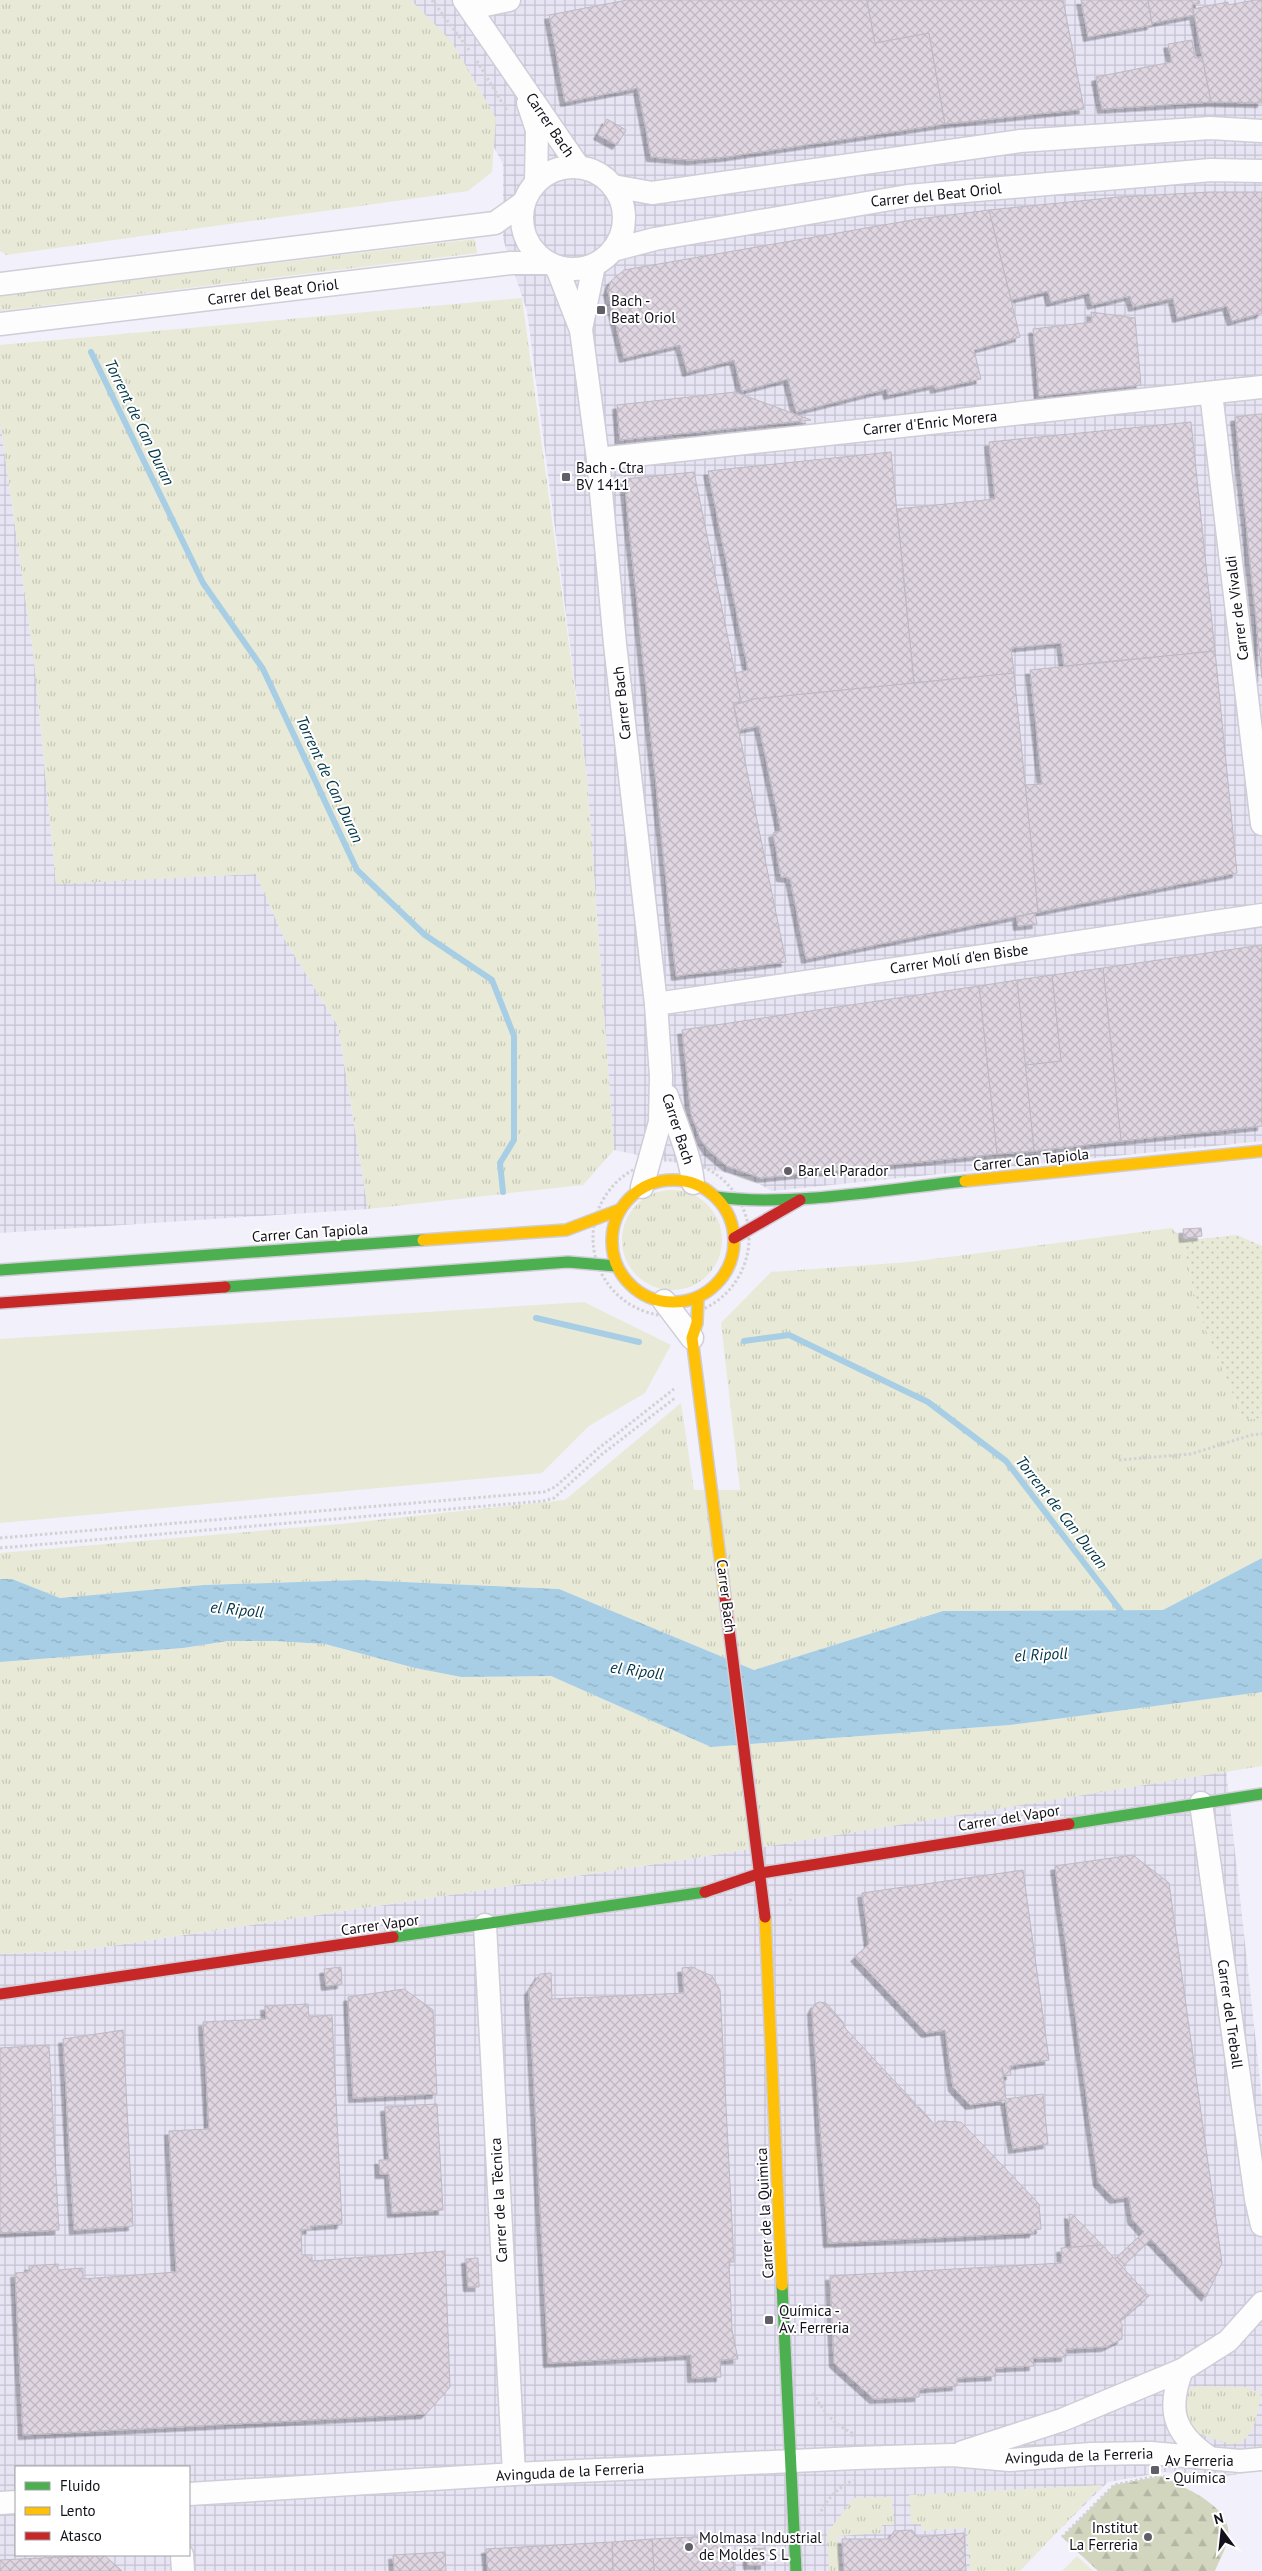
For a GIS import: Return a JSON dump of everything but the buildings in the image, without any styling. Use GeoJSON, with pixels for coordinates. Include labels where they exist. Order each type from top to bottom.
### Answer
{"type":"FeatureCollection","features":[{"type":"Feature","properties":{"kind":"street"},"geometry":{"type":"LineString","coordinates":[[468,4],[509,0]]}},
{"type":"Feature","properties":{"kind":"street","name":"Carrer Bach"},"geometry":{"type":"LineString","coordinates":[[468,4],[578,166]]}},
{"type":"Feature","properties":{"kind":"street","name":"Carrer Bach"},"geometry":{"type":"LineString","coordinates":[[522,83],[537,130],[536,182]]}},
{"type":"Feature","properties":{"kind":"street"},"geometry":{"type":"LineString","coordinates":[[0,284],[495,223],[523,203],[536,182],[546,174],[578,166],[595,172],[613,186],[652,193],[1020,141],[1210,128],[1262,131]]}},
{"type":"Feature","properties":{"kind":"street","name":"Carrer del Beat Oriol"},"geometry":{"type":"LineString","coordinates":[[0,324],[511,263],[551,265],[573,270],[594,265],[613,250],[655,239],[908,196],[1210,170],[1262,171]]}},
{"type":"Feature","properties":{"kind":"street","name":"Carrer del Beat Oriol"},"geometry":{"type":"LineString","coordinates":[[613,186],[621,200],[625,219],[623,231],[613,250]]}},
{"type":"Feature","properties":{"kind":"street"},"geometry":{"type":"LineString","coordinates":[[523,203],[521,225],[527,244],[551,265]]}},
{"type":"Feature","properties":{"kind":"street","name":"Carrer Bach"},"geometry":{"type":"LineString","coordinates":[[551,265],[581,330],[598,459],[616,654],[656,1004],[662,1076],[660,1122],[643,1169]]}},
{"type":"Feature","properties":{"kind":"street","name":"Carrer Bach"},"geometry":{"type":"LineString","coordinates":[[581,330],[594,265]]}},
{"type":"Feature","properties":{"kind":"street","name":"Carrer d'Enric Morera"},"geometry":{"type":"LineString","coordinates":[[598,459],[1262,387]]}},
{"type":"Feature","properties":{"kind":"street","name":"Carrer de Vivaldi"},"geometry":{"type":"LineString","coordinates":[[1211,393],[1262,824]]}},
{"type":"Feature","properties":{"kind":"street","name":"Carrer Molí d'en Bisbe"},"geometry":{"type":"LineString","coordinates":[[656,1004],[1262,915]]}},
{"type":"Feature","properties":{"kind":"street","name":"Carrer Bach"},"geometry":{"type":"LineString","coordinates":[[662,1076],[692,1173]]}},
{"type":"Feature","properties":{"kind":"street","name":"Carrer Can Tapiola"},"geometry":{"type":"LineString","coordinates":[[716,1197],[739,1200],[802,1198],[1262,1151]]}},
{"type":"Feature","properties":{"kind":"street"},"geometry":{"type":"LineString","coordinates":[[669,1309],[698,1297],[719,1281],[728,1268],[734,1238],[732,1223],[716,1197],[692,1173],[676,1179],[658,1181],[643,1169],[629,1197],[619,1210],[612,1228],[611,1248],[616,1266],[635,1290],[669,1309],[692,1338]]}},
{"type":"Feature","properties":{"kind":"street","name":"Carrer Can Tapiola"},"geometry":{"type":"LineString","coordinates":[[734,1238],[748,1228],[802,1198]]}},
{"type":"Feature","properties":{"kind":"street","name":"Carrer Can Tapiola"},"geometry":{"type":"LineString","coordinates":[[0,1270],[566,1230],[619,1210]]}},
{"type":"Feature","properties":{"kind":"street"},"geometry":{"type":"LineString","coordinates":[[0,1303],[568,1262],[616,1266]]}},
{"type":"Feature","properties":{"kind":"street","name":"Carrer Bach"},"geometry":{"type":"LineString","coordinates":[[698,1297],[697,1323],[692,1338],[760,1854]]}},
{"type":"Feature","properties":{"kind":"street","name":"Carrer del Vapor"},"geometry":{"type":"LineString","coordinates":[[762,1874],[1262,1794]]}},
{"type":"Feature","properties":{"kind":"street","name":"Carrer del Treball"},"geometry":{"type":"LineString","coordinates":[[1201,1803],[1253,2180],[1262,2225]]}},
{"type":"Feature","properties":{"kind":"street","name":"Carrer de la Quimica"},"geometry":{"type":"LineString","coordinates":[[760,1854],[796,2571]]}},
{"type":"Feature","properties":{"kind":"street","name":"Carrer Vapor"},"geometry":{"type":"LineString","coordinates":[[0,1994],[485,1925],[713,1890],[762,1874]]}},
{"type":"Feature","properties":{"kind":"street","name":"Carrer de la Tècnica"},"geometry":{"type":"LineString","coordinates":[[485,1925],[514,2474]]}},
{"type":"Feature","properties":{"kind":"street","name":"Avinguda de la Ferreria"},"geometry":{"type":"LineString","coordinates":[[952,2456],[1062,2420],[1182,2370],[1228,2341],[1262,2303]]}},
{"type":"Feature","properties":{"kind":"street","name":"Avinguda de la Ferreria"},"geometry":{"type":"LineString","coordinates":[[1182,2370],[1175,2387],[1174,2416],[1182,2435],[1190,2444],[1207,2456]]}},
{"type":"Feature","properties":{"kind":"street","name":"Avinguda de la Ferreria"},"geometry":{"type":"LineString","coordinates":[[190,2494],[514,2474],[952,2456],[1010,2460],[1125,2453],[1207,2456],[1240,2461],[1262,2459]]}},
{"type":"Feature","properties":{"kind":"street"},"geometry":{"type":"LineString","coordinates":[[0,2503],[15,2502]]}},
{"type":"Feature","properties":{"kind":"street"},"geometry":{"type":"LineString","coordinates":[[182,2556],[183,2571]]}},
{"type":"Feature","properties":{"kind":"path"},"geometry":{"type":"LineString","coordinates":[[432,0],[475,57],[510,117]]}},
{"type":"Feature","properties":{"kind":"path"},"geometry":{"type":"LineString","coordinates":[[675,1161],[692,1173],[715,1174],[728,1185],[739,1200],[748,1228],[748,1248],[744,1267],[734,1284],[720,1299],[697,1312],[669,1309],[652,1314],[635,1308],[620,1298],[608,1285],[598,1264],[593,1236],[596,1219],[602,1202],[612,1187],[625,1176],[643,1169],[675,1161]]}},
{"type":"Feature","properties":{"kind":"path"},"geometry":{"type":"LineString","coordinates":[[0,1538],[544,1492],[555,1487],[599,1448],[677,1387]]}},
{"type":"Feature","properties":{"kind":"path"},"geometry":{"type":"LineString","coordinates":[[0,1548],[543,1501],[554,1498],[602,1455],[678,1395],[698,1389]]}},
{"type":"Feature","properties":{"kind":"path"},"geometry":{"type":"LineString","coordinates":[[1119,1460],[1191,1454],[1251,1435],[1262,1434]]}},
{"type":"Feature","properties":{"kind":"path"},"geometry":{"type":"LineString","coordinates":[[1062,2537],[1114,2485],[1161,2476],[1179,2486]]}},
{"type":"Feature","properties":{"kind":"shaded area"},"geometry":{"type":"Polygon","coordinates":[[[408,0],[1262,0],[1262,1141],[772,1191],[747,1177],[614,1150],[587,778],[527,311],[503,239],[503,164],[433,34],[408,0]]]}},
{"type":"Feature","properties":{"kind":"shaded area"},"geometry":{"type":"Polygon","coordinates":[[[0,421],[34,659],[56,883],[256,874],[285,940],[338,1026],[368,1209],[0,1233],[0,421]]]}},
{"type":"Feature","properties":{"kind":"shaded area"},"geometry":{"type":"Polygon","coordinates":[[[1226,1770],[1262,2098],[1262,2465],[1246,2473],[1211,2478],[1165,2472],[1108,2482],[1017,2571],[0,2571],[0,1954],[84,1950],[689,1859],[1226,1770]]]}},
{"type":"Feature","properties":{"kind":"green space"},"geometry":{"type":"Polygon","coordinates":[[[0,0],[411,0],[452,42],[496,118],[492,172],[468,191],[6,255],[0,251],[0,0]]]}},
{"type":"Feature","properties":{"kind":"green space"},"geometry":{"type":"Polygon","coordinates":[[[475,239],[477,253],[0,311],[0,296],[475,239]]]}},
{"type":"Feature","properties":{"kind":"green space"},"geometry":{"type":"Polygon","coordinates":[[[522,298],[587,778],[614,1150],[583,1185],[368,1209],[338,1026],[285,940],[256,874],[56,884],[34,659],[0,421],[0,345],[522,298]]]}},
{"type":"Feature","properties":{"kind":"green space"},"geometry":{"type":"Polygon","coordinates":[[[672,1190],[682,1191],[700,1198],[714,1212],[721,1230],[721,1250],[714,1268],[700,1282],[682,1289],[672,1290],[662,1289],[644,1282],[630,1268],[623,1250],[622,1240],[623,1230],[630,1212],[644,1198],[662,1191],[672,1190]]]}},
{"type":"Feature","properties":{"kind":"green space"},"geometry":{"type":"Polygon","coordinates":[[[1172,1228],[1183,1241],[1198,1311],[1243,1418],[1262,1419],[1262,1558],[1163,1610],[943,1611],[754,1670],[559,1589],[359,1580],[204,1585],[60,1598],[12,1579],[0,1579],[0,1553],[340,1524],[565,1500],[681,1403],[694,1490],[740,1490],[721,1323],[771,1272],[910,1262],[1172,1228]]]}},
{"type":"Feature","properties":{"kind":"green space"},"geometry":{"type":"Polygon","coordinates":[[[1237,1235],[1262,1246],[1262,1419],[1243,1418],[1198,1311],[1183,1241],[1237,1235]]]}},
{"type":"Feature","properties":{"kind":"green space"},"geometry":{"type":"Polygon","coordinates":[[[584,1302],[671,1345],[645,1393],[589,1426],[542,1473],[0,1523],[0,1339],[584,1302]]]}},
{"type":"Feature","properties":{"kind":"green space"},"geometry":{"type":"Polygon","coordinates":[[[228,1641],[325,1644],[415,1668],[460,1677],[551,1676],[711,1747],[1010,1725],[1262,1692],[1262,1766],[689,1859],[84,1950],[0,1954],[0,1662],[183,1648],[228,1641]]]}},
{"type":"Feature","properties":{"kind":"green space"},"geometry":{"type":"Polygon","coordinates":[[[1196,2386],[1246,2387],[1260,2393],[1261,2397],[1254,2426],[1243,2440],[1234,2444],[1223,2442],[1209,2438],[1197,2431],[1189,2421],[1185,2407],[1186,2395],[1196,2386]]]}},
{"type":"Feature","properties":{"kind":"green space","name":"Institut La Ferreria"},"geometry":{"type":"Polygon","coordinates":[[[1161,2476],[1194,2492],[1216,2507],[1223,2516],[1228,2527],[1228,2538],[1215,2571],[1098,2571],[1062,2537],[1114,2485],[1161,2476]]]}},
{"type":"Feature","properties":{"kind":"green space"},"geometry":{"type":"Polygon","coordinates":[[[1102,2485],[1020,2571],[970,2571],[967,2528],[922,2531],[921,2524],[911,2524],[909,2495],[1102,2485]]]}},
{"type":"Feature","properties":{"kind":"green space"},"geometry":{"type":"Polygon","coordinates":[[[892,2497],[894,2525],[882,2525],[882,2533],[838,2536],[840,2571],[829,2571],[827,2533],[854,2498],[892,2497]]]}},
{"type":"Feature","properties":{"kind":"green space"},"geometry":{"type":"Polygon","coordinates":[[[1077,2556],[1093,2571],[1062,2571],[1077,2556]]]}},
{"type":"Feature","properties":{"kind":"water","name":"el Ripoll"},"geometry":{"type":"Polygon","coordinates":[[[1262,1558],[1262,1692],[1010,1725],[711,1747],[551,1676],[461,1677],[415,1668],[325,1644],[228,1641],[183,1648],[0,1662],[0,1579],[12,1579],[60,1598],[204,1585],[359,1580],[559,1589],[754,1670],[943,1611],[1163,1610],[1262,1558]]]}},
{"type":"Feature","properties":{"kind":"waterway","name":"Torrent de Can Duran"},"geometry":{"type":"LineString","coordinates":[[91,352],[203,583],[263,669],[357,870],[425,935],[492,980],[514,1036],[514,1140],[500,1163],[503,1192]]}},
{"type":"Feature","properties":{"kind":"waterway","name":"Torrent de Can Duran"},"geometry":{"type":"LineString","coordinates":[[536,1318],[639,1342]]}},
{"type":"Feature","properties":{"kind":"waterway","name":"Torrent de Can Duran"},"geometry":{"type":"LineString","coordinates":[[744,1341],[789,1335],[928,1402],[1006,1461],[1124,1615]]}},
{"type":"Feature","properties":{"kind":"traffic: fast"},"geometry":{"type":"LineString","coordinates":[[716,1197],[745,1200],[776,1200],[840,1196],[965,1181]]}},
{"type":"Feature","properties":{"kind":"traffic: fast"},"geometry":{"type":"LineString","coordinates":[[0,1270],[423,1240]]}},
{"type":"Feature","properties":{"kind":"traffic: fast"},"geometry":{"type":"LineString","coordinates":[[225,1287],[568,1262],[616,1266]]}},
{"type":"Feature","properties":{"kind":"traffic: fast"},"geometry":{"type":"LineString","coordinates":[[1069,1824],[1262,1794]]}},
{"type":"Feature","properties":{"kind":"traffic: fast"},"geometry":{"type":"LineString","coordinates":[[393,1937],[705,1892]]}},
{"type":"Feature","properties":{"kind":"traffic: fast"},"geometry":{"type":"LineString","coordinates":[[782,2285],[796,2571]]}},
{"type":"Feature","properties":{"kind":"traffic: slow"},"geometry":{"type":"LineString","coordinates":[[965,1181],[1262,1151]]}},
{"type":"Feature","properties":{"kind":"traffic: slow"},"geometry":{"type":"LineString","coordinates":[[673,1180],[696,1184],[716,1198],[730,1218],[734,1241],[730,1264],[716,1284],[696,1298],[673,1302],[650,1298],[630,1284],[616,1264],[612,1241],[616,1218],[630,1198],[650,1184],[673,1180]]}},
{"type":"Feature","properties":{"kind":"traffic: slow"},"geometry":{"type":"LineString","coordinates":[[423,1240],[566,1230],[619,1210]]}},
{"type":"Feature","properties":{"kind":"traffic: slow"},"geometry":{"type":"LineString","coordinates":[[698,1297],[697,1323],[692,1338],[725,1597]]}},
{"type":"Feature","properties":{"kind":"traffic: slow"},"geometry":{"type":"LineString","coordinates":[[765,1917],[782,2285]]}},
{"type":"Feature","properties":{"kind":"traffic: jam"},"geometry":{"type":"LineString","coordinates":[[734,1238],[800,1200]]}},
{"type":"Feature","properties":{"kind":"traffic: jam"},"geometry":{"type":"LineString","coordinates":[[0,1303],[225,1287]]}},
{"type":"Feature","properties":{"kind":"traffic: jam"},"geometry":{"type":"LineString","coordinates":[[725,1597],[765,1917]]}},
{"type":"Feature","properties":{"kind":"traffic: jam"},"geometry":{"type":"LineString","coordinates":[[705,1892],[761,1873],[1069,1824]]}},
{"type":"Feature","properties":{"kind":"traffic: jam"},"geometry":{"type":"LineString","coordinates":[[0,1994],[393,1937]]}},
{"type":"Feature","properties":{"kind":"place","name":"Bach - Beat Oriol"},"geometry":{"type":"Point","coordinates":[601,310]}},
{"type":"Feature","properties":{"kind":"place","name":"Bach - Ctra BV 1411"},"geometry":{"type":"Point","coordinates":[566,477]}},
{"type":"Feature","properties":{"kind":"place","name":"Bar el Parador"},"geometry":{"type":"Point","coordinates":[788,1171]}},
{"type":"Feature","properties":{"kind":"place","name":"Química - Av. Ferreria"},"geometry":{"type":"Point","coordinates":[769,2320]}},
{"type":"Feature","properties":{"kind":"place","name":"Av Ferreria - Química"},"geometry":{"type":"Point","coordinates":[1155,2470]}},
{"type":"Feature","properties":{"kind":"place","name":"Institut La Ferreria"},"geometry":{"type":"Point","coordinates":[1148,2537]}},
{"type":"Feature","properties":{"kind":"place","name":"Molmasa Industrial de Moldes S L"},"geometry":{"type":"Point","coordinates":[689,2547]}}]}
